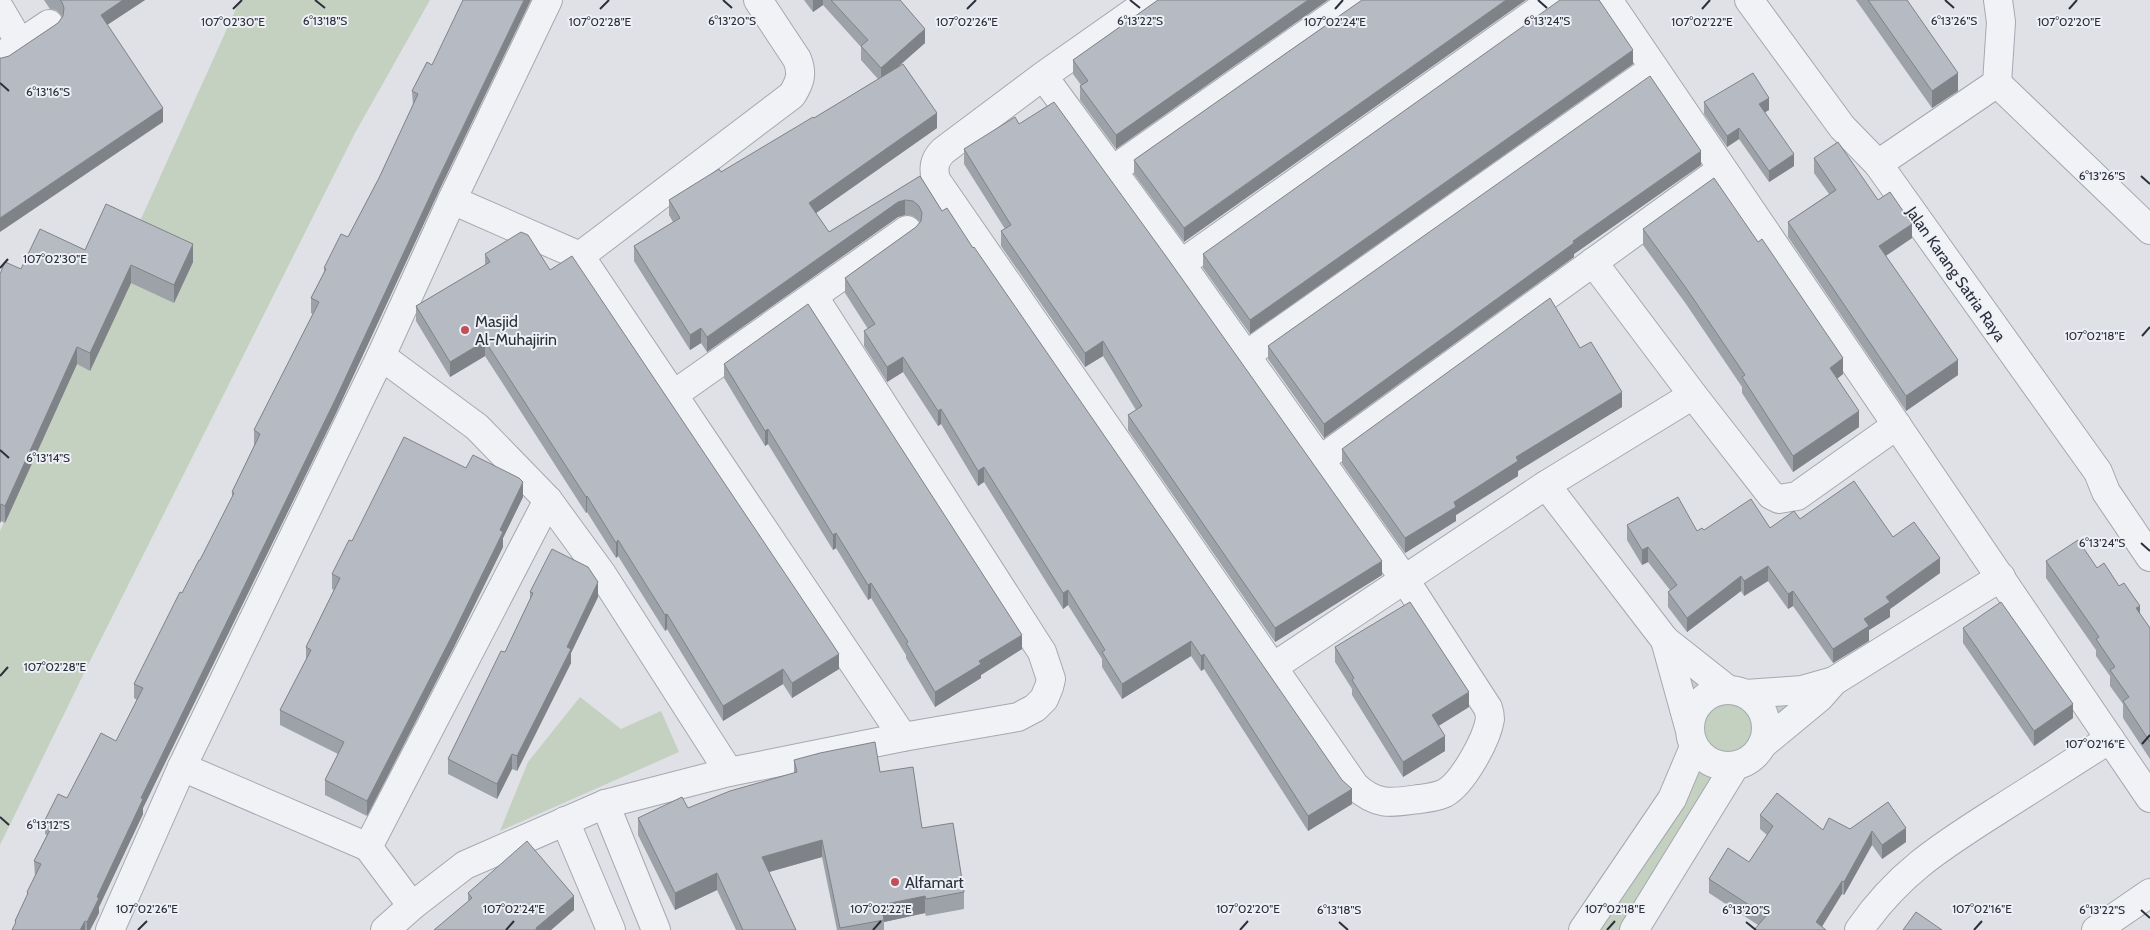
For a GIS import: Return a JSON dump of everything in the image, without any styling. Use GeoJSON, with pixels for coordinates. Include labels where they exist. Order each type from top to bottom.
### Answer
{"type":"FeatureCollection","features":[{"type":"Feature","properties":{"kind":"street"},"geometry":{"type":"LineString","coordinates":[[110,930],[182,767],[380,356],[548,0]]}},
{"type":"Feature","properties":{"kind":"street"},"geometry":{"type":"LineString","coordinates":[[580,256],[792,95],[800,82],[801,69],[797,59],[758,0]]}},
{"type":"Feature","properties":{"kind":"street"},"geometry":{"type":"LineString","coordinates":[[1043,76],[1182,264],[1245,356],[1405,580],[1488,708],[1490,718],[1480,747],[1456,784],[1446,792],[1438,796],[1391,804],[1381,802],[1360,791],[1355,786],[936,180],[934,163],[943,151],[1043,76],[1151,0]]}},
{"type":"Feature","properties":{"kind":"street"},"geometry":{"type":"LineString","coordinates":[[1113,170],[1355,0]]}},
{"type":"Feature","properties":{"kind":"street"},"geometry":{"type":"LineString","coordinates":[[1182,264],[1553,0]]}},
{"type":"Feature","properties":{"kind":"street"},"geometry":{"type":"LineString","coordinates":[[1608,0],[2150,798]]}},
{"type":"Feature","properties":{"kind":"street","name":"Jalan Karang Satria Raya"},"geometry":{"type":"LineString","coordinates":[[1749,0],[1842,126],[1878,164],[2098,472],[2106,492],[2150,557]]}},
{"type":"Feature","properties":{"kind":"street"},"geometry":{"type":"LineString","coordinates":[[1998,0],[2001,22],[1997,83],[2150,230]]}},
{"type":"Feature","properties":{"kind":"street"},"geometry":{"type":"LineString","coordinates":[[0,9],[10,50],[49,24]]}},
{"type":"Feature","properties":{"kind":"street"},"geometry":{"type":"LineString","coordinates":[[1245,356],[1654,68]]}},
{"type":"Feature","properties":{"kind":"street"},"geometry":{"type":"LineString","coordinates":[[1878,164],[1997,83]]}},
{"type":"Feature","properties":{"kind":"street"},"geometry":{"type":"LineString","coordinates":[[1320,460],[1722,168]]}},
{"type":"Feature","properties":{"kind":"street"},"geometry":{"type":"LineString","coordinates":[[452,200],[580,256],[903,737]]}},
{"type":"Feature","properties":{"kind":"street"},"geometry":{"type":"LineString","coordinates":[[673,395],[907,230]]}},
{"type":"Feature","properties":{"kind":"street"},"geometry":{"type":"LineString","coordinates":[[1593,262],[1693,395],[1771,494],[1779,499],[1798,496],[1897,425]]}},
{"type":"Feature","properties":{"kind":"street"},"geometry":{"type":"LineString","coordinates":[[385,930],[412,906],[465,865],[606,804],[728,772],[903,737],[1018,717],[1035,708],[1044,699],[1051,679],[1042,652],[814,297]]}},
{"type":"Feature","properties":{"kind":"street"},"geometry":{"type":"LineString","coordinates":[[380,356],[477,427],[548,500],[602,574],[728,772]]}},
{"type":"Feature","properties":{"kind":"street"},"geometry":{"type":"LineString","coordinates":[[1273,667],[1546,485],[1693,395]]}},
{"type":"Feature","properties":{"kind":"street"},"geometry":{"type":"LineString","coordinates":[[1546,485],[1665,640],[1760,707],[1766,726],[1762,745]]}},
{"type":"Feature","properties":{"kind":"street"},"geometry":{"type":"LineString","coordinates":[[368,847],[548,500]]}},
{"type":"Feature","properties":{"kind":"street"},"geometry":{"type":"LineString","coordinates":[[1583,930],[1672,799],[1691,737],[1694,708],[1708,694],[1736,691],[1802,690],[1834,681],[2000,578]]}},
{"type":"Feature","properties":{"kind":"street"},"geometry":{"type":"LineString","coordinates":[[1665,640],[1691,737],[1711,763],[1734,766],[1751,759],[1762,745],[1819,698],[1834,681]]}},
{"type":"Feature","properties":{"kind":"street"},"geometry":{"type":"LineString","coordinates":[[1859,930],[1876,905],[1933,852],[2110,739]]}},
{"type":"Feature","properties":{"kind":"street"},"geometry":{"type":"LineString","coordinates":[[1606,896],[1638,928],[1734,766]]}},
{"type":"Feature","properties":{"kind":"street"},"geometry":{"type":"LineString","coordinates":[[182,767],[368,847],[412,906]]}},
{"type":"Feature","properties":{"kind":"street"},"geometry":{"type":"LineString","coordinates":[[606,804],[656,930]]}},
{"type":"Feature","properties":{"kind":"street"},"geometry":{"type":"LineString","coordinates":[[565,821],[610,930]]}},
{"type":"Feature","properties":{"kind":"street"},"geometry":{"type":"LineString","coordinates":[[2096,930],[2150,893]]}},
{"type":"Feature","properties":{"kind":"green space"},"geometry":{"type":"Polygon","coordinates":[[[240,0],[430,0],[355,133],[90,661],[0,845],[0,531],[240,0]]]}},
{"type":"Feature","properties":{"kind":"green space"},"geometry":{"type":"Polygon","coordinates":[[[1665,640],[1727,689],[1802,690],[1751,759],[1734,766],[1634,930],[1583,930],[1694,747],[1665,640]]]}},
{"type":"Feature","properties":{"kind":"green space"},"geometry":{"type":"Polygon","coordinates":[[[580,697],[621,729],[661,711],[679,752],[500,831],[528,762],[580,697]]]}},
{"type":"Feature","properties":{"kind":"building"},"geometry":{"type":"Polygon","coordinates":[[[60,0],[123,0],[101,15],[163,108],[0,218],[0,58],[9,56],[58,23],[63,16],[64,8],[60,0]]]}},
{"type":"Feature","properties":{"kind":"building"},"geometry":{"type":"Polygon","coordinates":[[[463,0],[524,0],[337,396],[141,798],[143,799],[97,897],[99,898],[87,922],[85,921],[80,930],[12,930],[27,892],[41,864],[34,861],[53,824],[45,820],[58,794],[67,798],[101,733],[116,741],[143,688],[134,684],[180,592],[182,593],[200,560],[234,493],[232,492],[260,434],[254,430],[319,302],[311,298],[326,269],[324,268],[341,234],[348,237],[379,178],[418,94],[412,91],[427,62],[432,65],[463,0]]]}},
{"type":"Feature","properties":{"kind":"building"},"geometry":{"type":"Polygon","coordinates":[[[831,0],[900,0],[925,29],[881,68],[861,46],[868,40],[831,0]]]}},
{"type":"Feature","properties":{"kind":"building"},"geometry":{"type":"Polygon","coordinates":[[[1158,0],[1308,0],[1116,135],[1080,86],[1088,81],[1073,60],[1158,0]]]}},
{"type":"Feature","properties":{"kind":"building"},"geometry":{"type":"Polygon","coordinates":[[[1362,0],[1506,0],[1184,228],[1134,160],[1362,0]]]}},
{"type":"Feature","properties":{"kind":"building"},"geometry":{"type":"Polygon","coordinates":[[[1560,0],[1599,0],[1633,50],[1250,320],[1203,254],[1560,0]]]}},
{"type":"Feature","properties":{"kind":"building"},"geometry":{"type":"Polygon","coordinates":[[[1868,0],[1907,0],[1958,73],[1932,91],[1868,0]]]}},
{"type":"Feature","properties":{"kind":"building"},"geometry":{"type":"Polygon","coordinates":[[[903,64],[937,113],[809,203],[829,232],[920,176],[942,211],[947,208],[1342,780],[1352,789],[1308,816],[1204,654],[1201,656],[1191,641],[1122,684],[1102,652],[1105,650],[1068,590],[1063,593],[984,467],[978,471],[941,409],[938,411],[903,357],[887,367],[864,331],[875,324],[845,278],[916,227],[921,221],[922,213],[919,206],[913,201],[905,200],[898,202],[707,337],[701,328],[690,335],[634,246],[680,218],[669,200],[719,169],[721,172],[814,118],[903,64]]]}},
{"type":"Feature","properties":{"kind":"building"},"geometry":{"type":"Polygon","coordinates":[[[1753,73],[1769,98],[1759,104],[1794,154],[1769,171],[1739,128],[1727,136],[1704,102],[1753,73]]]}},
{"type":"Feature","properties":{"kind":"building"},"geometry":{"type":"Polygon","coordinates":[[[1650,76],[1701,151],[1573,241],[1574,243],[1324,424],[1268,346],[1650,76]]]}},
{"type":"Feature","properties":{"kind":"building"},"geometry":{"type":"Polygon","coordinates":[[[1054,102],[1382,561],[1275,628],[1128,415],[1142,406],[1103,341],[1085,353],[1001,231],[1011,225],[964,149],[1015,117],[1019,124],[1054,102]]]}},
{"type":"Feature","properties":{"kind":"building"},"geometry":{"type":"Polygon","coordinates":[[[1838,142],[1878,200],[1890,192],[1912,224],[1879,246],[1958,360],[1906,396],[1788,222],[1836,190],[1814,158],[1838,142]]]}},
{"type":"Feature","properties":{"kind":"building"},"geometry":{"type":"Polygon","coordinates":[[[1714,178],[1758,242],[1762,239],[1843,358],[1830,368],[1859,411],[1793,456],[1742,377],[1745,375],[1643,229],[1714,178]]]}},
{"type":"Feature","properties":{"kind":"building"},"geometry":{"type":"Polygon","coordinates":[[[106,204],[193,244],[174,285],[131,265],[90,353],[77,347],[5,506],[0,505],[0,274],[5,262],[21,269],[40,229],[85,250],[106,204]]]}},
{"type":"Feature","properties":{"kind":"building"},"geometry":{"type":"Polygon","coordinates":[[[521,232],[528,235],[550,270],[572,256],[839,654],[792,683],[783,669],[723,706],[667,614],[665,615],[618,540],[616,543],[485,341],[450,362],[416,306],[490,262],[485,254],[521,232]]]}},
{"type":"Feature","properties":{"kind":"building"},"geometry":{"type":"Polygon","coordinates":[[[1550,298],[1580,348],[1591,342],[1622,392],[1516,457],[1518,461],[1454,502],[1456,507],[1405,538],[1342,449],[1550,298]]]}},
{"type":"Feature","properties":{"kind":"building"},"geometry":{"type":"Polygon","coordinates":[[[808,304],[1022,635],[979,661],[981,664],[935,692],[906,643],[908,642],[871,583],[868,585],[836,533],[833,535],[768,429],[765,431],[724,364],[808,304]]]}},
{"type":"Feature","properties":{"kind":"building"},"geometry":{"type":"Polygon","coordinates":[[[404,437],[466,468],[473,455],[519,478],[523,482],[500,530],[503,532],[367,801],[325,780],[344,742],[280,710],[311,650],[306,647],[340,578],[332,574],[349,540],[352,541],[404,437]]]}},
{"type":"Feature","properties":{"kind":"building"},"geometry":{"type":"Polygon","coordinates":[[[1854,481],[1893,537],[1914,522],[1940,558],[1886,597],[1890,602],[1864,619],[1869,626],[1833,649],[1793,591],[1788,594],[1768,566],[1744,581],[1741,576],[1687,618],[1668,592],[1677,585],[1648,547],[1642,550],[1627,525],[1678,497],[1697,531],[1702,528],[1704,530],[1751,499],[1770,528],[1794,511],[1800,519],[1854,481]]]}},
{"type":"Feature","properties":{"kind":"building"},"geometry":{"type":"Polygon","coordinates":[[[2078,540],[2097,568],[2104,563],[2119,586],[2124,583],[2140,606],[2136,608],[2150,628],[2150,742],[2123,701],[2129,697],[2110,670],[2115,667],[2096,639],[2099,637],[2046,561],[2078,540]]]}},
{"type":"Feature","properties":{"kind":"building"},"geometry":{"type":"Polygon","coordinates":[[[552,549],[588,567],[598,582],[567,647],[571,649],[517,756],[512,754],[497,784],[448,759],[501,651],[505,652],[533,593],[530,592],[552,549]]]}},
{"type":"Feature","properties":{"kind":"building"},"geometry":{"type":"Polygon","coordinates":[[[1410,602],[1469,692],[1432,715],[1445,736],[1403,762],[1352,680],[1354,678],[1335,647],[1410,602]]]}},
{"type":"Feature","properties":{"kind":"building"},"geometry":{"type":"Polygon","coordinates":[[[2001,602],[2073,704],[2034,731],[1963,628],[2001,602]]]}},
{"type":"Feature","properties":{"kind":"building"},"geometry":{"type":"Polygon","coordinates":[[[875,742],[880,772],[913,767],[922,828],[953,823],[964,892],[926,899],[925,896],[881,905],[884,920],[840,928],[822,840],[762,857],[796,930],[743,930],[717,873],[675,893],[638,818],[682,797],[688,808],[730,791],[797,772],[794,760],[875,742]]]}},
{"type":"Feature","properties":{"kind":"building"},"geometry":{"type":"Polygon","coordinates":[[[1777,793],[1823,830],[1829,818],[1850,829],[1888,802],[1906,828],[1882,845],[1872,831],[1844,882],[1842,881],[1816,922],[1826,930],[1754,930],[1766,916],[1709,879],[1728,848],[1749,862],[1773,826],[1760,815],[1777,793]]]}},
{"type":"Feature","properties":{"kind":"building"},"geometry":{"type":"Polygon","coordinates":[[[527,841],[574,896],[536,928],[537,930],[434,930],[472,898],[468,893],[527,841]]]}},
{"type":"Feature","properties":{"kind":"building"},"geometry":{"type":"Polygon","coordinates":[[[1916,912],[1942,930],[1903,930],[1916,912]]]}},
{"type":"Feature","properties":{"kind":"place","name":"Masjid Al-Muhajirin"},"geometry":{"type":"Point","coordinates":[465,330]}},
{"type":"Feature","properties":{"kind":"place","name":"Alfamart"},"geometry":{"type":"Point","coordinates":[895,882]}}]}
